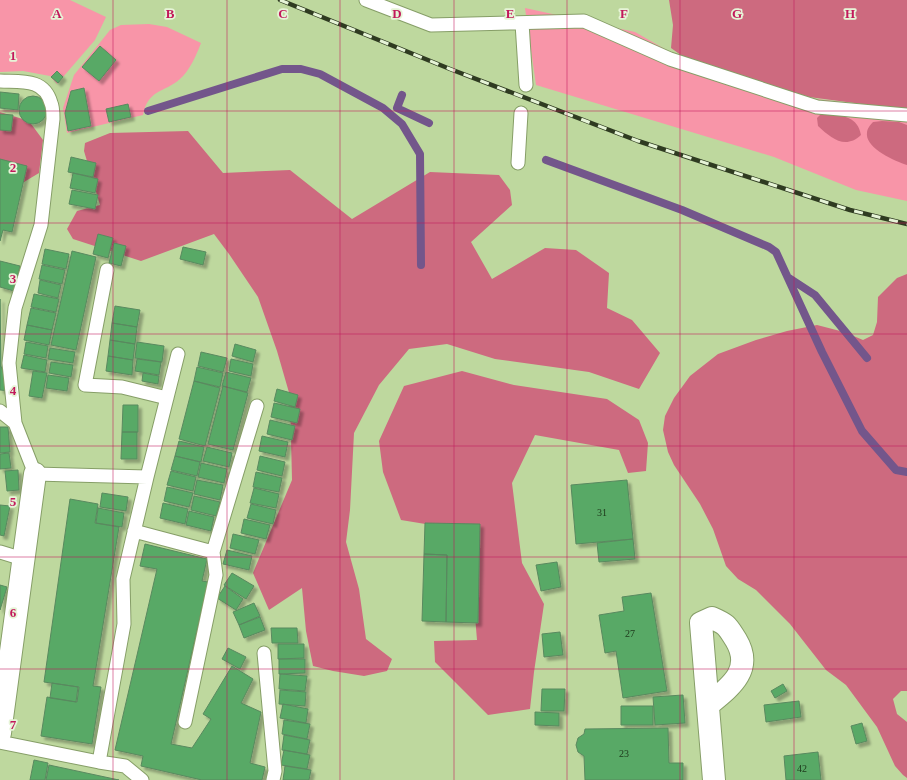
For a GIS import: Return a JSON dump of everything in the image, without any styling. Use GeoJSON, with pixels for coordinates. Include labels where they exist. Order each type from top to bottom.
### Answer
{"type":"FeatureCollection","features":[{"type":"Feature","properties":{"kind":"street"},"geometry":{"type":"LineString","coordinates":[[0,733],[6,638],[24,559],[35,474]]}},
{"type":"Feature","properties":{"kind":"street"},"geometry":{"type":"LineString","coordinates":[[708,705],[714,780]]}},
{"type":"Feature","properties":{"kind":"lane"},"geometry":{"type":"LineString","coordinates":[[366,0],[431,26],[584,21],[670,59],[817,107],[907,114]]}},
{"type":"Feature","properties":{"kind":"lane"},"geometry":{"type":"LineString","coordinates":[[522,23],[526,85]]}},
{"type":"Feature","properties":{"kind":"lane"},"geometry":{"type":"LineString","coordinates":[[0,81],[30,82],[40,85],[52,103],[53,119],[41,225],[15,308],[9,363],[16,423],[35,474],[147,477]]}},
{"type":"Feature","properties":{"kind":"lane"},"geometry":{"type":"LineString","coordinates":[[518,163],[521,112]]}},
{"type":"Feature","properties":{"kind":"lane"},"geometry":{"type":"LineString","coordinates":[[107,270],[85,385],[122,387],[167,398]]}},
{"type":"Feature","properties":{"kind":"lane"},"geometry":{"type":"LineString","coordinates":[[99,762],[124,624],[123,579],[178,354]]}},
{"type":"Feature","properties":{"kind":"lane"},"geometry":{"type":"LineString","coordinates":[[185,722],[216,575],[213,552],[257,406]]}},
{"type":"Feature","properties":{"kind":"lane"},"geometry":{"type":"LineString","coordinates":[[0,410],[16,423]]}},
{"type":"Feature","properties":{"kind":"lane"},"geometry":{"type":"LineString","coordinates":[[134,531],[213,552]]}},
{"type":"Feature","properties":{"kind":"lane"},"geometry":{"type":"LineString","coordinates":[[0,552],[24,559]]}},
{"type":"Feature","properties":{"kind":"lane"},"geometry":{"type":"LineString","coordinates":[[264,653],[274,771],[273,780]]}},
{"type":"Feature","properties":{"kind":"lane"},"geometry":{"type":"LineString","coordinates":[[0,742],[125,766],[142,780]]}},
{"type":"Feature","properties":{"kind":"shaded area"},"geometry":{"type":"Polygon","coordinates":[[[0,0],[70,0],[106,17],[95,40],[57,84],[50,76],[23,71],[0,72],[0,0]]]}},
{"type":"Feature","properties":{"kind":"shaded area"},"geometry":{"type":"Polygon","coordinates":[[[669,0],[907,0],[907,110],[809,97],[685,58],[671,48],[673,25],[669,0]]]}},
{"type":"Feature","properties":{"kind":"shaded area"},"geometry":{"type":"Polygon","coordinates":[[[525,8],[635,32],[684,60],[809,98],[907,110],[907,201],[856,190],[774,157],[536,85],[525,8]]]}},
{"type":"Feature","properties":{"kind":"shaded area"},"geometry":{"type":"Polygon","coordinates":[[[149,24],[167,27],[201,43],[195,58],[187,71],[174,84],[157,92],[149,100],[143,115],[67,133],[63,108],[74,75],[110,30],[121,25],[149,24]]]}},
{"type":"Feature","properties":{"kind":"shaded area"},"geometry":{"type":"Polygon","coordinates":[[[0,112],[29,121],[43,140],[39,173],[24,182],[0,163],[0,112]]]}},
{"type":"Feature","properties":{"kind":"shaded area"},"geometry":{"type":"Polygon","coordinates":[[[828,113],[849,118],[857,124],[861,135],[849,142],[844,142],[838,141],[828,135],[818,126],[817,118],[821,114],[828,113]]]}},
{"type":"Feature","properties":{"kind":"shaded area"},"geometry":{"type":"Polygon","coordinates":[[[873,122],[899,122],[907,125],[907,165],[876,149],[868,139],[867,132],[871,124],[873,122]]]}},
{"type":"Feature","properties":{"kind":"shaded area"},"geometry":{"type":"Polygon","coordinates":[[[188,131],[223,173],[290,170],[352,219],[430,172],[499,175],[510,190],[512,205],[471,242],[492,279],[545,248],[576,250],[609,273],[607,308],[632,320],[660,353],[639,389],[589,372],[495,359],[447,344],[409,349],[379,385],[354,433],[350,510],[346,542],[359,589],[366,639],[392,659],[387,671],[364,676],[313,666],[306,631],[302,588],[269,610],[253,573],[292,480],[290,396],[277,351],[258,297],[229,254],[214,234],[141,261],[73,239],[67,229],[77,211],[100,205],[84,151],[85,143],[110,133],[188,131]]]}},
{"type":"Feature","properties":{"kind":"shaded area"},"geometry":{"type":"Polygon","coordinates":[[[907,274],[907,691],[901,691],[893,699],[897,714],[907,722],[907,778],[895,766],[877,727],[846,685],[826,670],[790,624],[756,590],[738,579],[726,566],[713,529],[700,504],[674,465],[668,452],[663,430],[665,416],[674,398],[690,376],[718,354],[756,340],[787,331],[817,325],[844,332],[863,340],[873,335],[877,322],[878,297],[897,278],[907,274]]]}},
{"type":"Feature","properties":{"kind":"shaded area"},"geometry":{"type":"Polygon","coordinates":[[[462,371],[514,385],[607,399],[639,420],[648,443],[646,471],[628,473],[619,450],[535,435],[512,483],[522,563],[544,604],[530,709],[488,715],[435,662],[434,641],[477,640],[468,531],[401,520],[383,472],[379,441],[404,386],[462,371]]]}},
{"type":"Feature","properties":{"kind":"building"},"geometry":{"type":"Polygon","coordinates":[[[100,46],[116,60],[99,81],[82,67],[100,46]]]}},
{"type":"Feature","properties":{"kind":"building"},"geometry":{"type":"Polygon","coordinates":[[[57,71],[63,77],[58,83],[51,77],[57,71]]]}},
{"type":"Feature","properties":{"kind":"building"},"geometry":{"type":"Polygon","coordinates":[[[84,88],[91,126],[68,131],[65,113],[71,91],[84,88]]]}},
{"type":"Feature","properties":{"kind":"building"},"geometry":{"type":"Polygon","coordinates":[[[0,92],[19,94],[18,110],[0,108],[0,92]]]}},
{"type":"Feature","properties":{"kind":"building"},"geometry":{"type":"Polygon","coordinates":[[[33,96],[43,100],[47,110],[43,120],[33,124],[23,120],[19,110],[23,100],[33,96]]]}},
{"type":"Feature","properties":{"kind":"building"},"geometry":{"type":"Polygon","coordinates":[[[128,104],[131,117],[109,122],[106,109],[128,104]]]}},
{"type":"Feature","properties":{"kind":"building"},"geometry":{"type":"Polygon","coordinates":[[[0,114],[13,115],[11,131],[0,130],[0,114]]]}},
{"type":"Feature","properties":{"kind":"building"},"geometry":{"type":"Polygon","coordinates":[[[71,157],[96,163],[93,177],[68,172],[71,157]]]}},
{"type":"Feature","properties":{"kind":"building"},"geometry":{"type":"Polygon","coordinates":[[[0,159],[27,166],[12,232],[3,230],[0,241],[0,159]]]}},
{"type":"Feature","properties":{"kind":"building"},"geometry":{"type":"Polygon","coordinates":[[[73,173],[98,179],[95,193],[70,188],[73,173]]]}},
{"type":"Feature","properties":{"kind":"building"},"geometry":{"type":"Polygon","coordinates":[[[72,190],[98,195],[95,209],[69,204],[72,190]]]}},
{"type":"Feature","properties":{"kind":"building"},"geometry":{"type":"Polygon","coordinates":[[[98,234],[113,238],[108,258],[93,254],[98,234]]]}},
{"type":"Feature","properties":{"kind":"building"},"geometry":{"type":"Polygon","coordinates":[[[114,243],[126,246],[121,266],[109,263],[114,243]]]}},
{"type":"Feature","properties":{"kind":"building"},"geometry":{"type":"Polygon","coordinates":[[[183,247],[206,252],[203,265],[180,259],[183,247]]]}},
{"type":"Feature","properties":{"kind":"building"},"geometry":{"type":"Polygon","coordinates":[[[45,249],[69,254],[66,269],[42,264],[45,249]]]}},
{"type":"Feature","properties":{"kind":"building"},"geometry":{"type":"Polygon","coordinates":[[[72,251],[96,257],[76,350],[51,345],[72,251]]]}},
{"type":"Feature","properties":{"kind":"building"},"geometry":{"type":"Polygon","coordinates":[[[0,261],[20,266],[14,291],[0,287],[0,261]]]}},
{"type":"Feature","properties":{"kind":"building"},"geometry":{"type":"Polygon","coordinates":[[[42,265],[65,270],[62,284],[39,279],[42,265]]]}},
{"type":"Feature","properties":{"kind":"building"},"geometry":{"type":"Polygon","coordinates":[[[40,280],[61,285],[58,298],[38,293],[40,280]]]}},
{"type":"Feature","properties":{"kind":"building"},"geometry":{"type":"Polygon","coordinates":[[[34,294],[59,299],[56,312],[31,307],[34,294]]]}},
{"type":"Feature","properties":{"kind":"building"},"geometry":{"type":"Polygon","coordinates":[[[0,302],[1,366],[0,366],[0,302]]]}},
{"type":"Feature","properties":{"kind":"building"},"geometry":{"type":"Polygon","coordinates":[[[115,306],[140,310],[137,327],[112,323],[115,306]]]}},
{"type":"Feature","properties":{"kind":"building"},"geometry":{"type":"Polygon","coordinates":[[[31,308],[56,313],[52,330],[27,325],[31,308]]]}},
{"type":"Feature","properties":{"kind":"building"},"geometry":{"type":"Polygon","coordinates":[[[112,323],[137,327],[135,344],[110,340],[112,323]]]}},
{"type":"Feature","properties":{"kind":"building"},"geometry":{"type":"Polygon","coordinates":[[[27,325],[52,330],[49,345],[24,340],[27,325]]]}},
{"type":"Feature","properties":{"kind":"building"},"geometry":{"type":"Polygon","coordinates":[[[110,340],[135,344],[133,360],[108,356],[110,340]]]}},
{"type":"Feature","properties":{"kind":"building"},"geometry":{"type":"Polygon","coordinates":[[[26,342],[48,346],[46,358],[24,354],[26,342]]]}},
{"type":"Feature","properties":{"kind":"building"},"geometry":{"type":"Polygon","coordinates":[[[137,342],[164,346],[162,362],[135,358],[137,342]]]}},
{"type":"Feature","properties":{"kind":"building"},"geometry":{"type":"Polygon","coordinates":[[[235,344],[256,350],[253,362],[232,356],[235,344]]]}},
{"type":"Feature","properties":{"kind":"building"},"geometry":{"type":"Polygon","coordinates":[[[50,348],[75,352],[73,363],[48,359],[50,348]]]}},
{"type":"Feature","properties":{"kind":"building"},"geometry":{"type":"Polygon","coordinates":[[[201,352],[227,358],[223,372],[198,366],[201,352]]]}},
{"type":"Feature","properties":{"kind":"building"},"geometry":{"type":"Polygon","coordinates":[[[24,355],[47,360],[45,372],[21,368],[24,355]]]}},
{"type":"Feature","properties":{"kind":"building"},"geometry":{"type":"Polygon","coordinates":[[[108,356],[133,360],[132,375],[106,371],[108,356]]]}},
{"type":"Feature","properties":{"kind":"building"},"geometry":{"type":"Polygon","coordinates":[[[137,359],[161,362],[159,375],[135,371],[137,359]]]}},
{"type":"Feature","properties":{"kind":"building"},"geometry":{"type":"Polygon","coordinates":[[[231,359],[253,364],[251,376],[229,371],[231,359]]]}},
{"type":"Feature","properties":{"kind":"building"},"geometry":{"type":"Polygon","coordinates":[[[51,362],[73,365],[71,377],[49,373],[51,362]]]}},
{"type":"Feature","properties":{"kind":"building"},"geometry":{"type":"Polygon","coordinates":[[[1,366],[10,391],[0,390],[1,366]]]}},
{"type":"Feature","properties":{"kind":"building"},"geometry":{"type":"Polygon","coordinates":[[[197,367],[223,373],[220,387],[194,381],[197,367]]]}},
{"type":"Feature","properties":{"kind":"building"},"geometry":{"type":"Polygon","coordinates":[[[33,371],[47,373],[42,398],[29,396],[33,371]]]}},
{"type":"Feature","properties":{"kind":"building"},"geometry":{"type":"Polygon","coordinates":[[[226,372],[251,378],[247,392],[222,386],[226,372]]]}},
{"type":"Feature","properties":{"kind":"building"},"geometry":{"type":"Polygon","coordinates":[[[143,373],[159,376],[158,384],[142,381],[143,373]]]}},
{"type":"Feature","properties":{"kind":"building"},"geometry":{"type":"Polygon","coordinates":[[[48,375],[69,378],[67,391],[46,388],[48,375]]]}},
{"type":"Feature","properties":{"kind":"building"},"geometry":{"type":"Polygon","coordinates":[[[194,381],[220,388],[205,446],[179,439],[194,381]]]}},
{"type":"Feature","properties":{"kind":"building"},"geometry":{"type":"Polygon","coordinates":[[[223,386],[248,393],[233,450],[208,444],[223,386]]]}},
{"type":"Feature","properties":{"kind":"building"},"geometry":{"type":"Polygon","coordinates":[[[277,389],[298,395],[295,407],[274,401],[277,389]]]}},
{"type":"Feature","properties":{"kind":"building"},"geometry":{"type":"Polygon","coordinates":[[[274,403],[300,409],[297,423],[271,417],[274,403]]]}},
{"type":"Feature","properties":{"kind":"building"},"geometry":{"type":"Polygon","coordinates":[[[123,405],[138,405],[138,432],[122,432],[123,405]]]}},
{"type":"Feature","properties":{"kind":"building"},"geometry":{"type":"Polygon","coordinates":[[[270,420],[295,426],[292,440],[267,434],[270,420]]]}},
{"type":"Feature","properties":{"kind":"building"},"geometry":{"type":"Polygon","coordinates":[[[0,427],[8,427],[10,452],[0,453],[0,427]]]}},
{"type":"Feature","properties":{"kind":"building"},"geometry":{"type":"Polygon","coordinates":[[[122,432],[137,432],[137,459],[121,459],[122,432]]]}},
{"type":"Feature","properties":{"kind":"building"},"geometry":{"type":"Polygon","coordinates":[[[262,436],[288,442],[285,457],[259,451],[262,436]]]}},
{"type":"Feature","properties":{"kind":"building"},"geometry":{"type":"Polygon","coordinates":[[[179,441],[204,447],[201,462],[175,456],[179,441]]]}},
{"type":"Feature","properties":{"kind":"building"},"geometry":{"type":"Polygon","coordinates":[[[207,447],[232,453],[229,467],[203,461],[207,447]]]}},
{"type":"Feature","properties":{"kind":"building"},"geometry":{"type":"Polygon","coordinates":[[[9,453],[11,468],[0,469],[0,454],[9,453]]]}},
{"type":"Feature","properties":{"kind":"building"},"geometry":{"type":"Polygon","coordinates":[[[175,456],[200,462],[197,476],[171,470],[175,456]]]}},
{"type":"Feature","properties":{"kind":"building"},"geometry":{"type":"Polygon","coordinates":[[[260,456],[285,462],[282,476],[257,470],[260,456]]]}},
{"type":"Feature","properties":{"kind":"building"},"geometry":{"type":"Polygon","coordinates":[[[201,463],[227,469],[224,483],[198,477],[201,463]]]}},
{"type":"Feature","properties":{"kind":"building"},"geometry":{"type":"Polygon","coordinates":[[[18,470],[19,490],[7,491],[5,471],[18,470]]]}},
{"type":"Feature","properties":{"kind":"building"},"geometry":{"type":"Polygon","coordinates":[[[171,471],[196,477],[193,491],[167,485],[171,471]]]}},
{"type":"Feature","properties":{"kind":"building"},"geometry":{"type":"Polygon","coordinates":[[[256,472],[282,478],[279,492],[253,487],[256,472]]]}},
{"type":"Feature","properties":{"kind":"building"},"geometry":{"type":"Polygon","coordinates":[[[197,480],[223,485],[220,500],[194,494],[197,480]]]}},
{"type":"Feature","properties":{"kind":"building"},"geometry":{"type":"Polygon","coordinates":[[[627,480],[633,539],[576,544],[571,485],[627,480]]]}},
{"type":"Feature","properties":{"kind":"building"},"geometry":{"type":"Polygon","coordinates":[[[167,487],[193,493],[189,507],[164,501],[167,487]]]}},
{"type":"Feature","properties":{"kind":"building"},"geometry":{"type":"Polygon","coordinates":[[[254,488],[279,494],[276,508],[250,503],[254,488]]]}},
{"type":"Feature","properties":{"kind":"building"},"geometry":{"type":"Polygon","coordinates":[[[102,493],[128,497],[126,511],[100,507],[102,493]]]}},
{"type":"Feature","properties":{"kind":"building"},"geometry":{"type":"Polygon","coordinates":[[[194,496],[220,502],[216,516],[191,510],[194,496]]]}},
{"type":"Feature","properties":{"kind":"building"},"geometry":{"type":"Polygon","coordinates":[[[70,499],[98,504],[95,523],[119,527],[93,686],[101,687],[92,744],[41,736],[47,697],[77,702],[79,687],[44,682],[70,499]]]}},
{"type":"Feature","properties":{"kind":"building"},"geometry":{"type":"Polygon","coordinates":[[[163,503],[188,509],[185,524],[160,518],[163,503]]]}},
{"type":"Feature","properties":{"kind":"building"},"geometry":{"type":"Polygon","coordinates":[[[251,504],[276,510],[273,524],[247,518],[251,504]]]}},
{"type":"Feature","properties":{"kind":"building"},"geometry":{"type":"Polygon","coordinates":[[[0,505],[10,506],[4,536],[0,535],[0,505]]]}},
{"type":"Feature","properties":{"kind":"building"},"geometry":{"type":"Polygon","coordinates":[[[98,508],[124,513],[122,527],[96,523],[98,508]]]}},
{"type":"Feature","properties":{"kind":"building"},"geometry":{"type":"Polygon","coordinates":[[[189,511],[214,517],[211,531],[186,525],[189,511]]]}},
{"type":"Feature","properties":{"kind":"building"},"geometry":{"type":"Polygon","coordinates":[[[244,519],[270,525],[266,539],[241,533],[244,519]]]}},
{"type":"Feature","properties":{"kind":"building"},"geometry":{"type":"Polygon","coordinates":[[[425,523],[480,524],[478,623],[446,622],[447,555],[424,554],[425,523]]]}},
{"type":"Feature","properties":{"kind":"building"},"geometry":{"type":"Polygon","coordinates":[[[233,534],[259,540],[255,554],[230,548],[233,534]]]}},
{"type":"Feature","properties":{"kind":"building"},"geometry":{"type":"Polygon","coordinates":[[[633,539],[635,559],[599,562],[597,543],[633,539]]]}},
{"type":"Feature","properties":{"kind":"building"},"geometry":{"type":"Polygon","coordinates":[[[145,544],[207,559],[202,581],[208,582],[171,744],[192,748],[211,719],[203,714],[232,666],[253,679],[241,703],[261,712],[250,763],[265,767],[262,780],[202,780],[141,766],[143,756],[115,750],[157,569],[140,566],[145,544]]]}},
{"type":"Feature","properties":{"kind":"building"},"geometry":{"type":"Polygon","coordinates":[[[227,550],[252,556],[249,570],[223,564],[227,550]]]}},
{"type":"Feature","properties":{"kind":"building"},"geometry":{"type":"Polygon","coordinates":[[[424,554],[447,555],[446,622],[422,621],[424,554]]]}},
{"type":"Feature","properties":{"kind":"building"},"geometry":{"type":"Polygon","coordinates":[[[557,562],[561,587],[541,591],[536,565],[557,562]]]}},
{"type":"Feature","properties":{"kind":"building"},"geometry":{"type":"Polygon","coordinates":[[[232,573],[254,586],[246,599],[224,585],[232,573]]]}},
{"type":"Feature","properties":{"kind":"building"},"geometry":{"type":"Polygon","coordinates":[[[0,585],[7,587],[0,610],[0,585]]]}},
{"type":"Feature","properties":{"kind":"building"},"geometry":{"type":"Polygon","coordinates":[[[225,586],[243,599],[236,610],[217,598],[225,586]]]}},
{"type":"Feature","properties":{"kind":"building"},"geometry":{"type":"Polygon","coordinates":[[[651,593],[667,691],[623,698],[616,651],[605,653],[599,615],[624,611],[622,597],[651,593]]]}},
{"type":"Feature","properties":{"kind":"building"},"geometry":{"type":"Polygon","coordinates":[[[254,603],[260,616],[239,625],[233,612],[254,603]]]}},
{"type":"Feature","properties":{"kind":"building"},"geometry":{"type":"Polygon","coordinates":[[[260,617],[265,630],[244,638],[239,625],[260,617]]]}},
{"type":"Feature","properties":{"kind":"building"},"geometry":{"type":"Polygon","coordinates":[[[271,628],[297,628],[298,643],[272,643],[271,628]]]}},
{"type":"Feature","properties":{"kind":"building"},"geometry":{"type":"Polygon","coordinates":[[[560,632],[563,655],[544,657],[542,634],[560,632]]]}},
{"type":"Feature","properties":{"kind":"building"},"geometry":{"type":"Polygon","coordinates":[[[278,644],[304,644],[304,658],[278,659],[278,644]]]}},
{"type":"Feature","properties":{"kind":"building"},"geometry":{"type":"Polygon","coordinates":[[[228,648],[246,657],[240,669],[222,659],[228,648]]]}},
{"type":"Feature","properties":{"kind":"building"},"geometry":{"type":"Polygon","coordinates":[[[279,659],[305,659],[305,673],[279,674],[279,659]]]}},
{"type":"Feature","properties":{"kind":"building"},"geometry":{"type":"Polygon","coordinates":[[[280,674],[307,676],[305,691],[279,689],[280,674]]]}},
{"type":"Feature","properties":{"kind":"building"},"geometry":{"type":"Polygon","coordinates":[[[52,683],[78,687],[76,702],[50,698],[52,683]]]}},
{"type":"Feature","properties":{"kind":"building"},"geometry":{"type":"Polygon","coordinates":[[[783,684],[787,691],[775,698],[771,691],[783,684]]]}},
{"type":"Feature","properties":{"kind":"building"},"geometry":{"type":"Polygon","coordinates":[[[542,689],[565,689],[564,711],[541,711],[542,689]]]}},
{"type":"Feature","properties":{"kind":"building"},"geometry":{"type":"Polygon","coordinates":[[[280,690],[306,692],[305,706],[279,704],[280,690]]]}},
{"type":"Feature","properties":{"kind":"building"},"geometry":{"type":"Polygon","coordinates":[[[683,695],[685,723],[655,725],[653,697],[683,695]]]}},
{"type":"Feature","properties":{"kind":"building"},"geometry":{"type":"Polygon","coordinates":[[[799,701],[801,717],[766,722],[764,705],[799,701]]]}},
{"type":"Feature","properties":{"kind":"building"},"geometry":{"type":"Polygon","coordinates":[[[283,704],[308,709],[306,723],[280,718],[283,704]]]}},
{"type":"Feature","properties":{"kind":"building"},"geometry":{"type":"Polygon","coordinates":[[[621,706],[653,706],[653,725],[621,725],[621,706]]]}},
{"type":"Feature","properties":{"kind":"building"},"geometry":{"type":"Polygon","coordinates":[[[535,712],[559,713],[559,726],[535,725],[535,712]]]}},
{"type":"Feature","properties":{"kind":"building"},"geometry":{"type":"Polygon","coordinates":[[[284,720],[310,724],[307,739],[282,734],[284,720]]]}},
{"type":"Feature","properties":{"kind":"building"},"geometry":{"type":"Polygon","coordinates":[[[862,723],[867,741],[856,744],[851,726],[862,723]]]}},
{"type":"Feature","properties":{"kind":"building"},"geometry":{"type":"Polygon","coordinates":[[[668,728],[669,763],[683,763],[683,780],[585,780],[584,756],[578,752],[576,745],[578,738],[584,734],[585,729],[668,728]]]}},
{"type":"Feature","properties":{"kind":"building"},"geometry":{"type":"Polygon","coordinates":[[[284,735],[310,740],[307,754],[282,750],[284,735]]]}},
{"type":"Feature","properties":{"kind":"building"},"geometry":{"type":"Polygon","coordinates":[[[284,750],[310,755],[307,769],[281,765],[284,750]]]}},
{"type":"Feature","properties":{"kind":"building"},"geometry":{"type":"Polygon","coordinates":[[[818,752],[821,780],[786,780],[784,756],[818,752]]]}},
{"type":"Feature","properties":{"kind":"building"},"geometry":{"type":"Polygon","coordinates":[[[34,760],[48,763],[45,780],[30,780],[34,760]]]}},
{"type":"Feature","properties":{"kind":"building"},"geometry":{"type":"Polygon","coordinates":[[[49,765],[119,780],[46,780],[49,765]]]}},
{"type":"Feature","properties":{"kind":"building"},"geometry":{"type":"Polygon","coordinates":[[[285,766],[311,770],[309,780],[283,780],[285,766]]]}},
{"type":"Feature","properties":{"kind":"waterway"},"geometry":{"type":"LineString","coordinates":[[148,111],[282,69],[301,69],[320,74],[383,108],[402,124],[420,154],[421,265]]}},
{"type":"Feature","properties":{"kind":"waterway"},"geometry":{"type":"LineString","coordinates":[[402,95],[397,108],[429,123]]}},
{"type":"Feature","properties":{"kind":"waterway"},"geometry":{"type":"LineString","coordinates":[[546,160],[682,210],[769,247],[776,252],[822,352],[862,431],[896,470],[907,472]]}},
{"type":"Feature","properties":{"kind":"waterway"},"geometry":{"type":"LineString","coordinates":[[789,278],[815,295],[867,358]]}},
{"type":"Feature","properties":{"kind":"railway"},"geometry":{"type":"LineString","coordinates":[[280,0],[450,69],[638,141],[850,210],[907,224]]}}]}
